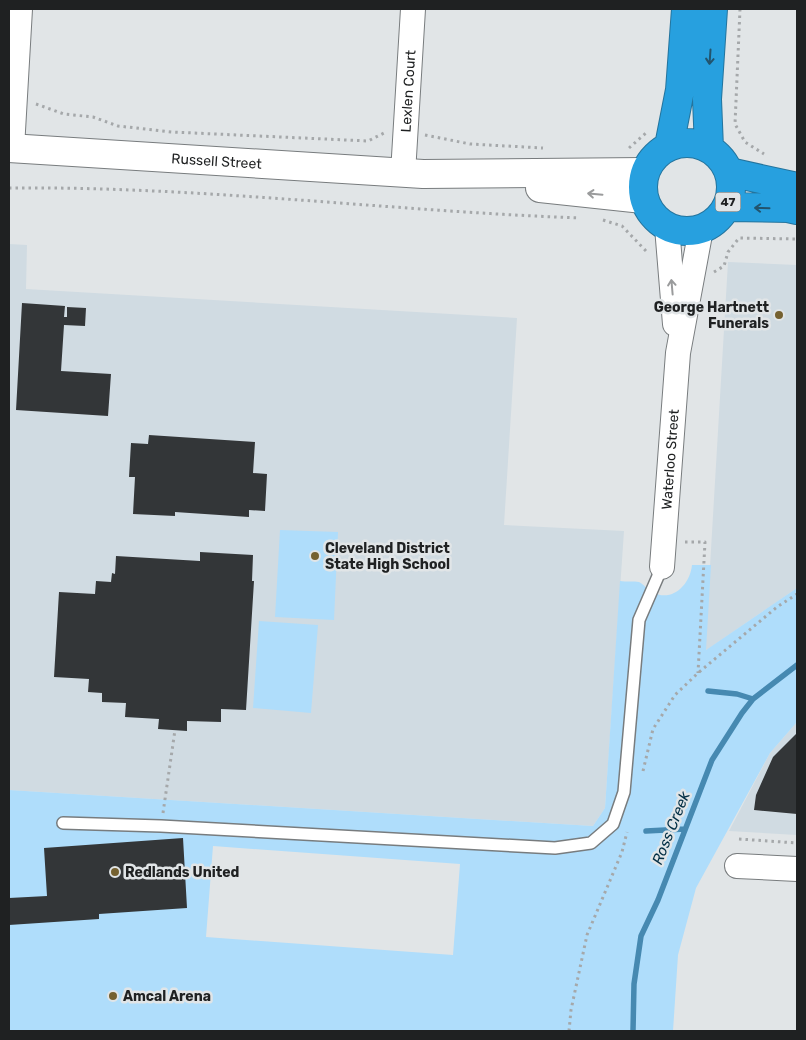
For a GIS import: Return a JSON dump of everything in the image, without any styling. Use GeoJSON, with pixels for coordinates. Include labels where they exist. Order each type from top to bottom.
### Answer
{"type":"FeatureCollection","features":[{"type":"Feature","properties":{"kind":"highway"},"geometry":{"type":"LineString","coordinates":[[669,146],[680,90],[686,9]]}},
{"type":"Feature","properties":{"kind":"highway"},"geometry":{"type":"LineString","coordinates":[[701,229],[681,232],[666,227],[650,214],[643,199],[642,183],[644,172],[654,156],[669,146],[689,142],[710,148],[707,99],[713,9]]}},
{"type":"Feature","properties":{"kind":"highway","name":"47"},"geometry":{"type":"LineString","coordinates":[[701,229],[717,220],[727,207],[732,187],[729,172],[721,158],[710,148]]}},
{"type":"Feature","properties":{"kind":"highway","name":"47"},"geometry":{"type":"LineString","coordinates":[[729,172],[797,187]]}},
{"type":"Feature","properties":{"kind":"highway","name":"47"},"geometry":{"type":"LineString","coordinates":[[727,207],[788,208],[797,210]]}},
{"type":"Feature","properties":{"kind":"main road","name":"Russell Street"},"geometry":{"type":"LineString","coordinates":[[10,148],[413,173],[643,199]]}},
{"type":"Feature","properties":{"kind":"main road","name":"Russell Street"},"geometry":{"type":"LineString","coordinates":[[413,173],[644,172]]}},
{"type":"Feature","properties":{"kind":"street"},"geometry":{"type":"LineString","coordinates":[[10,148],[20,9]]}},
{"type":"Feature","properties":{"kind":"street","name":"Lexlen Court"},"geometry":{"type":"LineString","coordinates":[[413,9],[413,173]]}},
{"type":"Feature","properties":{"kind":"street","name":"Waterloo Street"},"geometry":{"type":"LineString","coordinates":[[666,227],[682,274]]}},
{"type":"Feature","properties":{"kind":"street","name":"Waterloo Street"},"geometry":{"type":"LineString","coordinates":[[662,566],[682,274],[701,229]]}},
{"type":"Feature","properties":{"kind":"street"},"geometry":{"type":"LineString","coordinates":[[737,866],[797,869]]}},
{"type":"Feature","properties":{"kind":"lane"},"geometry":{"type":"LineString","coordinates":[[63,823],[161,826],[555,848],[591,842],[613,824],[624,792],[639,620],[662,566]]}},
{"type":"Feature","properties":{"kind":"path"},"geometry":{"type":"LineString","coordinates":[[740,9],[735,124],[745,142],[770,158]]}},
{"type":"Feature","properties":{"kind":"path"},"geometry":{"type":"LineString","coordinates":[[9,188],[59,187],[216,194],[508,215],[586,218]]}},
{"type":"Feature","properties":{"kind":"path"},"geometry":{"type":"LineString","coordinates":[[600,219],[622,226],[647,250],[650,266],[658,274],[710,275],[724,266],[728,252],[739,238],[797,240]]}},
{"type":"Feature","properties":{"kind":"path"},"geometry":{"type":"LineString","coordinates":[[664,542],[705,542],[698,673]]}},
{"type":"Feature","properties":{"kind":"path"},"geometry":{"type":"LineString","coordinates":[[642,776],[654,729],[675,695],[698,673],[777,607],[797,594]]}},
{"type":"Feature","properties":{"kind":"path"},"geometry":{"type":"LineString","coordinates":[[161,826],[175,730]]}},
{"type":"Feature","properties":{"kind":"path"},"geometry":{"type":"LineString","coordinates":[[569,1031],[570,1010],[587,935],[622,852],[629,823]]}},
{"type":"Feature","properties":{"kind":"path"},"geometry":{"type":"LineString","coordinates":[[739,839],[797,843]]}},
{"type":"Feature","properties":{"kind":"shaded area","name":"Cleveland District State High School"},"geometry":{"type":"Polygon","coordinates":[[[9,244],[27,245],[26,289],[517,318],[504,525],[624,531],[605,808],[593,826],[9,790],[9,244]]]}},
{"type":"Feature","properties":{"kind":"shaded area"},"geometry":{"type":"Polygon","coordinates":[[[728,262],[797,265],[797,588],[705,651],[728,262]]]}},
{"type":"Feature","properties":{"kind":"shaded area"},"geometry":{"type":"Polygon","coordinates":[[[280,530],[338,532],[334,620],[275,617],[280,530]]]}},
{"type":"Feature","properties":{"kind":"shaded area"},"geometry":{"type":"Polygon","coordinates":[[[692,565],[711,565],[706,650],[797,588],[797,722],[770,753],[696,888],[678,955],[673,1031],[9,1031],[9,790],[593,826],[605,808],[620,581],[639,582],[652,592],[666,595],[673,594],[679,590],[691,572],[692,565]],[[213,846],[206,937],[453,955],[460,864],[213,846]]]}},
{"type":"Feature","properties":{"kind":"shaded area"},"geometry":{"type":"Polygon","coordinates":[[[259,621],[318,625],[311,713],[253,708],[259,621]]]}},
{"type":"Feature","properties":{"kind":"shaded area"},"geometry":{"type":"Polygon","coordinates":[[[797,722],[797,835],[729,831],[770,753],[797,722]]]}},
{"type":"Feature","properties":{"kind":"building"},"geometry":{"type":"Polygon","coordinates":[[[22,303],[65,306],[64,317],[67,317],[67,307],[86,308],[85,326],[64,325],[61,371],[111,374],[108,416],[16,410],[22,303]]]}},
{"type":"Feature","properties":{"kind":"building"},"geometry":{"type":"Polygon","coordinates":[[[149,435],[255,442],[253,473],[267,474],[265,511],[249,510],[249,517],[175,512],[175,516],[133,514],[135,477],[129,477],[131,443],[148,444],[149,435]]]}},
{"type":"Feature","properties":{"kind":"building"},"geometry":{"type":"Polygon","coordinates":[[[200,552],[253,555],[252,581],[254,581],[246,710],[221,709],[221,722],[187,721],[187,731],[158,729],[159,719],[125,717],[126,703],[102,702],[102,693],[88,692],[89,679],[54,677],[59,592],[95,594],[96,581],[111,582],[112,573],[115,574],[116,556],[200,561],[200,552]]]}},
{"type":"Feature","properties":{"kind":"building"},"geometry":{"type":"Polygon","coordinates":[[[797,733],[797,814],[754,810],[756,795],[773,757],[797,733]]]}},
{"type":"Feature","properties":{"kind":"building","name":"Redlands United"},"geometry":{"type":"Polygon","coordinates":[[[183,838],[187,908],[99,914],[99,919],[9,925],[9,898],[47,896],[44,848],[183,838]]]}},
{"type":"Feature","properties":{"kind":"waterway","name":"Ross Creek"},"geometry":{"type":"LineString","coordinates":[[633,1031],[634,984],[641,936],[658,900],[712,760],[753,699],[797,665]]}},
{"type":"Feature","properties":{"kind":"waterway"},"geometry":{"type":"LineString","coordinates":[[708,691],[737,694],[753,699]]}},
{"type":"Feature","properties":{"kind":"waterway"},"geometry":{"type":"LineString","coordinates":[[646,831],[685,829]]}},
{"type":"Feature","properties":{"kind":"place","name":"George Hartnett Funerals"},"geometry":{"type":"Point","coordinates":[779,315]}},
{"type":"Feature","properties":{"kind":"place","name":"Cleveland District State High School"},"geometry":{"type":"Point","coordinates":[315,556]}},
{"type":"Feature","properties":{"kind":"place","name":"Redlands United"},"geometry":{"type":"Point","coordinates":[115,872]}},
{"type":"Feature","properties":{"kind":"place","name":"Amcal Arena"},"geometry":{"type":"Point","coordinates":[113,996]}}]}
